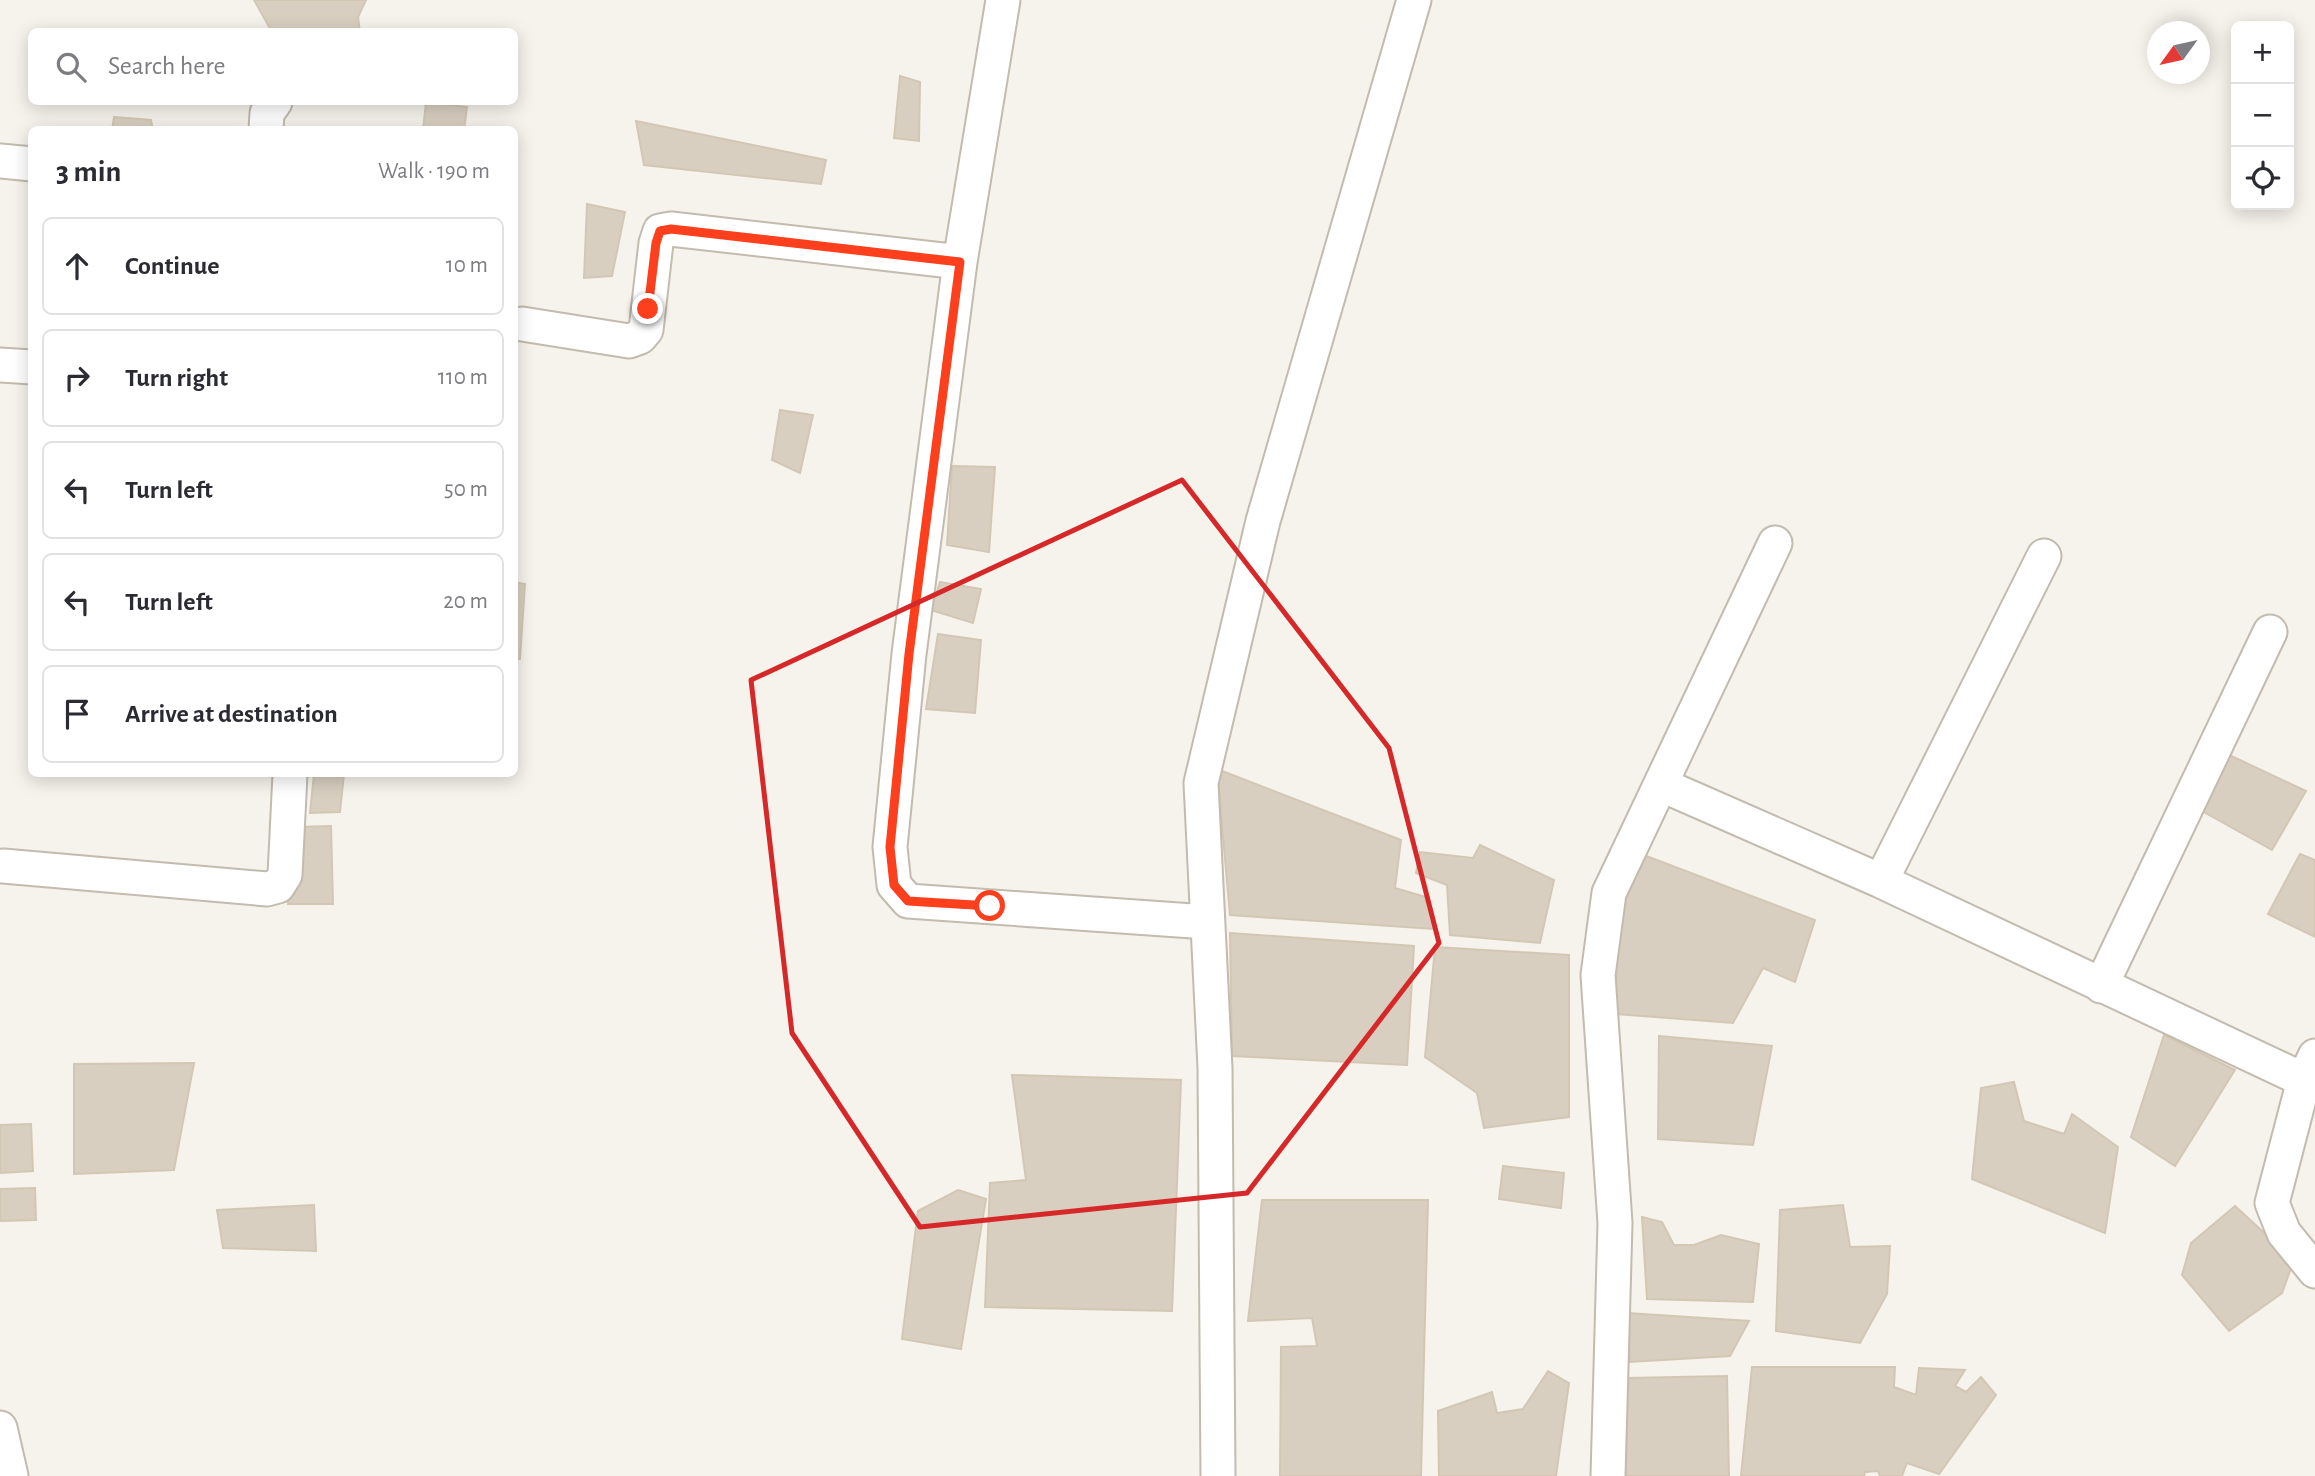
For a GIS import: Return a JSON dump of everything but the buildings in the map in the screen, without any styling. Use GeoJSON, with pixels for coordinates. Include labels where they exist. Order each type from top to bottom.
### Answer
{"type":"FeatureCollection","features":[{"type":"Feature","properties":{"kind":"street"},"geometry":{"type":"LineString","coordinates":[[1003,0],[960,262],[909,654],[890,847],[894,885],[908,901],[1208,922]]}},
{"type":"Feature","properties":{"kind":"street"},"geometry":{"type":"LineString","coordinates":[[1218,1476],[1215,1082],[1201,783],[1263,521],[1414,0]]}},
{"type":"Feature","properties":{"kind":"street"},"geometry":{"type":"LineString","coordinates":[[266,126],[267,113],[273,105]]}},
{"type":"Feature","properties":{"kind":"street"},"geometry":{"type":"LineString","coordinates":[[0,161],[28,164]]}},
{"type":"Feature","properties":{"kind":"street"},"geometry":{"type":"LineString","coordinates":[[522,324],[629,341],[640,337],[646,330],[656,243],[660,231],[671,229],[960,262]]}},
{"type":"Feature","properties":{"kind":"street"},"geometry":{"type":"LineString","coordinates":[[0,365],[28,367]]}},
{"type":"Feature","properties":{"kind":"street"},"geometry":{"type":"LineString","coordinates":[[1608,1476],[1615,1223],[1598,975],[1609,893],[1775,542]]}},
{"type":"Feature","properties":{"kind":"street"},"geometry":{"type":"LineString","coordinates":[[1881,881],[2045,556]]}},
{"type":"Feature","properties":{"kind":"street"},"geometry":{"type":"LineString","coordinates":[[2101,986],[2270,632]]}},
{"type":"Feature","properties":{"kind":"street"},"geometry":{"type":"LineString","coordinates":[[1,858],[267,889],[278,886],[285,875],[290,777]]}},
{"type":"Feature","properties":{"kind":"street"},"geometry":{"type":"LineString","coordinates":[[1662,785],[1881,881],[2101,986],[2309,1068],[2272,1203],[2284,1233],[2315,1271]]}},
{"type":"Feature","properties":{"kind":"street"},"geometry":{"type":"LineString","coordinates":[[0,1428],[11,1476]]}},
{"type":"Feature","properties":{"kind":"highlighted area"},"geometry":{"type":"Polygon","coordinates":[[[1182,480],[1389,748],[1439,943],[1247,1193],[920,1227],[792,1033],[751,680],[1182,480]]]}},
{"type":"Feature","properties":{"kind":"route"},"geometry":{"type":"LineString","coordinates":[[648,309],[656,243],[660,231],[671,229],[960,262],[909,654],[890,847],[894,885],[908,901],[990,906]]}}]}
